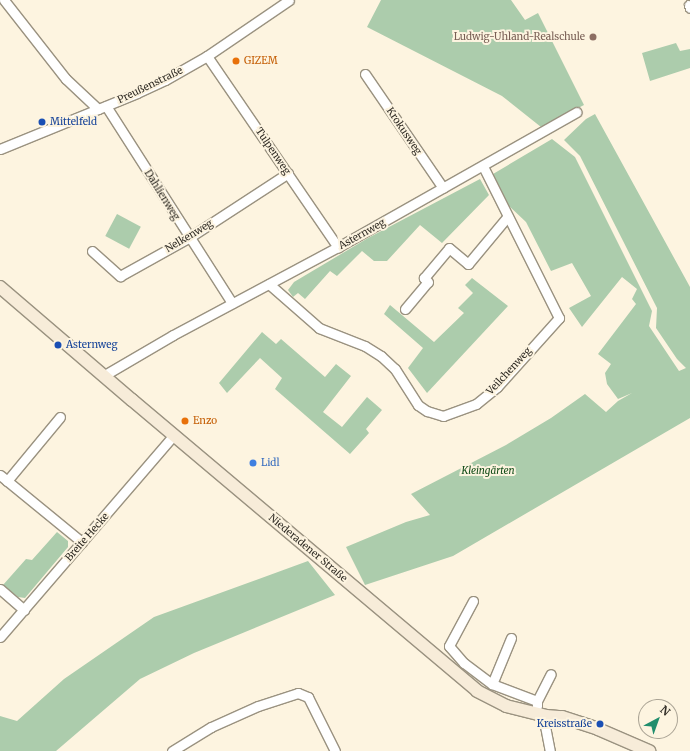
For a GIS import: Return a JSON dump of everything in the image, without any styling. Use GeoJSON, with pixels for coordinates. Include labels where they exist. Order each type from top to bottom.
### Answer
{"type":"FeatureCollection","features":[{"type":"Feature","properties":{"kind":"street"},"geometry":{"type":"LineString","coordinates":[[4,0],[66,79],[102,108]]}},
{"type":"Feature","properties":{"kind":"street","name":"Preußenstraße"},"geometry":{"type":"LineString","coordinates":[[0,149],[102,108],[166,80],[207,56],[289,0]]}},
{"type":"Feature","properties":{"kind":"street","name":"Tulpenweg"},"geometry":{"type":"LineString","coordinates":[[207,56],[338,247]]}},
{"type":"Feature","properties":{"kind":"street","name":"Krokusweg"},"geometry":{"type":"LineString","coordinates":[[365,74],[443,188]]}},
{"type":"Feature","properties":{"kind":"street","name":"Dahlienweg"},"geometry":{"type":"LineString","coordinates":[[102,108],[190,237],[232,303]]}},
{"type":"Feature","properties":{"kind":"street","name":"Asternweg"},"geometry":{"type":"LineString","coordinates":[[103,376],[232,303],[338,247],[577,112]]}},
{"type":"Feature","properties":{"kind":"street","name":"Veilchenweg"},"geometry":{"type":"LineString","coordinates":[[269,284],[319,328],[361,344],[381,356],[395,369],[418,405],[427,411],[443,416],[476,404],[488,395],[559,318],[483,166]]}},
{"type":"Feature","properties":{"kind":"street","name":"Nelkenweg"},"geometry":{"type":"LineString","coordinates":[[92,251],[120,276],[190,237],[288,173]]}},
{"type":"Feature","properties":{"kind":"street"},"geometry":{"type":"LineString","coordinates":[[406,309],[428,282],[424,278],[449,248],[468,264],[508,216]]}},
{"type":"Feature","properties":{"kind":"street","name":"Niederadener Straße"},"geometry":{"type":"LineString","coordinates":[[0,287],[103,376],[477,691],[506,706],[541,715],[562,718],[598,729],[649,751]]}},
{"type":"Feature","properties":{"kind":"street"},"geometry":{"type":"LineString","coordinates":[[60,417],[4,478],[82,542]]}},
{"type":"Feature","properties":{"kind":"street","name":"Breite Hecke"},"geometry":{"type":"LineString","coordinates":[[0,638],[174,435]]}},
{"type":"Feature","properties":{"kind":"street"},"geometry":{"type":"LineString","coordinates":[[0,589],[24,610]]}},
{"type":"Feature","properties":{"kind":"street"},"geometry":{"type":"LineString","coordinates":[[473,601],[449,646],[464,663],[492,684],[537,701]]}},
{"type":"Feature","properties":{"kind":"street"},"geometry":{"type":"LineString","coordinates":[[492,684],[511,638]]}},
{"type":"Feature","properties":{"kind":"street"},"geometry":{"type":"LineString","coordinates":[[550,751],[545,726],[537,701],[551,674]]}},
{"type":"Feature","properties":{"kind":"street"},"geometry":{"type":"LineString","coordinates":[[172,751],[211,728],[258,706],[298,692],[308,697],[336,751]]}},
{"type":"Feature","properties":{"kind":"green space"},"geometry":{"type":"Polygon","coordinates":[[[381,0],[511,0],[525,20],[538,13],[584,105],[541,127],[502,96],[367,27],[381,0]]]}},
{"type":"Feature","properties":{"kind":"green space"},"geometry":{"type":"Polygon","coordinates":[[[676,43],[680,51],[690,49],[690,68],[650,81],[642,53],[676,43]]]}},
{"type":"Feature","properties":{"kind":"green space","name":"Kleingärten"},"geometry":{"type":"Polygon","coordinates":[[[595,114],[690,287],[690,418],[453,556],[365,585],[346,547],[406,522],[430,515],[411,494],[506,445],[551,418],[585,394],[606,412],[618,401],[632,393],[618,399],[607,384],[605,373],[611,364],[598,354],[636,304],[632,299],[637,289],[622,277],[582,327],[569,308],[591,296],[572,263],[551,271],[526,222],[507,204],[493,174],[552,139],[575,157],[652,311],[649,326],[679,371],[686,368],[677,359],[656,328],[657,308],[580,156],[564,140],[586,119],[595,114]]]}},
{"type":"Feature","properties":{"kind":"green space"},"geometry":{"type":"Polygon","coordinates":[[[480,179],[489,195],[442,243],[420,225],[387,261],[374,261],[362,251],[337,276],[330,271],[305,299],[298,293],[293,297],[288,290],[294,282],[368,238],[480,179]]]}},
{"type":"Feature","properties":{"kind":"green space"},"geometry":{"type":"Polygon","coordinates":[[[117,214],[141,227],[129,249],[105,236],[117,214]]]}},
{"type":"Feature","properties":{"kind":"green space"},"geometry":{"type":"Polygon","coordinates":[[[472,278],[508,306],[427,393],[408,368],[423,348],[384,314],[390,305],[434,342],[464,313],[458,308],[473,293],[465,285],[472,278]]]}},
{"type":"Feature","properties":{"kind":"green space"},"geometry":{"type":"Polygon","coordinates":[[[262,332],[276,344],[281,339],[325,377],[336,364],[351,376],[323,412],[342,427],[367,397],[382,410],[366,429],[369,433],[350,454],[275,389],[282,378],[260,358],[227,393],[219,383],[262,332]]]}},
{"type":"Feature","properties":{"kind":"green space"},"geometry":{"type":"Polygon","coordinates":[[[57,532],[68,541],[68,547],[25,598],[18,597],[3,585],[26,559],[32,560],[57,532]]]}},
{"type":"Feature","properties":{"kind":"green space"},"geometry":{"type":"Polygon","coordinates":[[[308,561],[335,595],[194,653],[140,679],[56,751],[0,751],[0,716],[17,721],[64,679],[154,617],[308,561]]]}},
{"type":"Feature","properties":{"kind":"place","name":"Ludwig-Uhland-Realschule"},"geometry":{"type":"Point","coordinates":[593,37]}},
{"type":"Feature","properties":{"kind":"place","name":"GIZEM"},"geometry":{"type":"Point","coordinates":[236,61]}},
{"type":"Feature","properties":{"kind":"place","name":"Mittelfeld"},"geometry":{"type":"Point","coordinates":[42,122]}},
{"type":"Feature","properties":{"kind":"place","name":"Asternweg"},"geometry":{"type":"Point","coordinates":[58,345]}},
{"type":"Feature","properties":{"kind":"place","name":"Enzo"},"geometry":{"type":"Point","coordinates":[185,421]}},
{"type":"Feature","properties":{"kind":"place","name":"Lidl"},"geometry":{"type":"Point","coordinates":[253,463]}},
{"type":"Feature","properties":{"kind":"place","name":"Kreisstraße"},"geometry":{"type":"Point","coordinates":[600,724]}}]}
